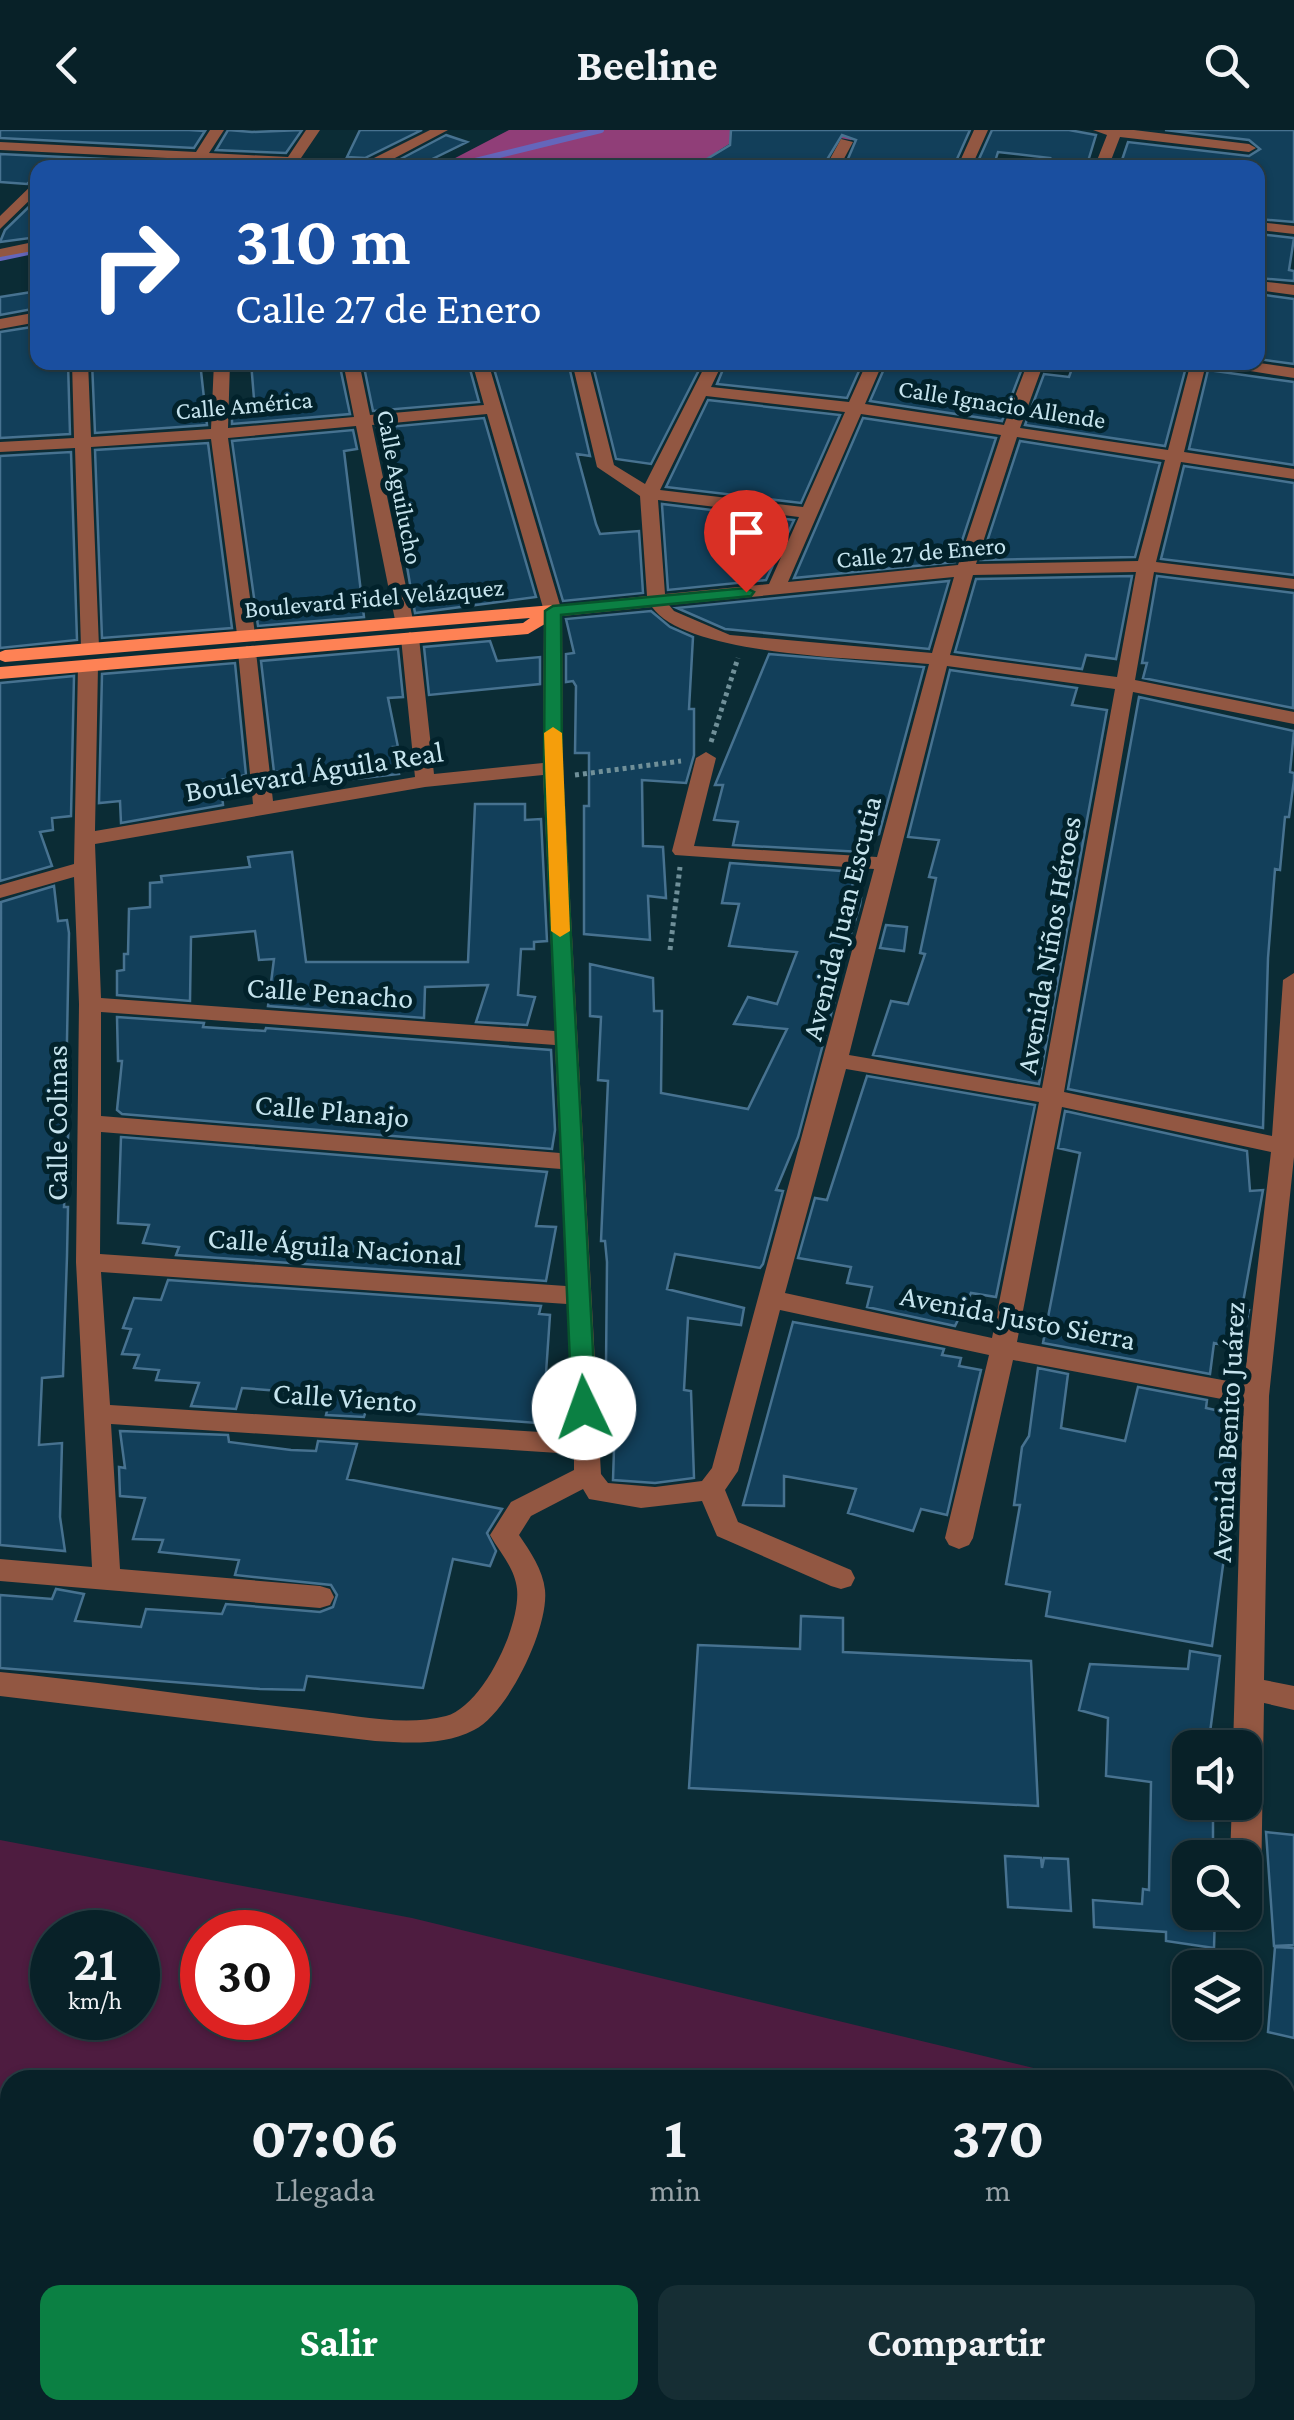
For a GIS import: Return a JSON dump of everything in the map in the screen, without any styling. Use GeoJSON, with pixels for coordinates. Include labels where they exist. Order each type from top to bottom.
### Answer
{"type":"FeatureCollection","features":[{"type":"Feature","properties":{"kind":"main road","name":"Boulevard Fidel Velázquez"},"geometry":{"type":"LineString","coordinates":[[0,656],[90,656],[407,629],[528,628],[553,611]]}},
{"type":"Feature","properties":{"kind":"main road","name":"Boulevard Fidel Velázquez"},"geometry":{"type":"LineString","coordinates":[[0,673],[90,656]]}},
{"type":"Feature","properties":{"kind":"street"},"geometry":{"type":"LineString","coordinates":[[62,160],[100,130]]}},
{"type":"Feature","properties":{"kind":"street"},"geometry":{"type":"LineString","coordinates":[[200,157],[217,130]]}},
{"type":"Feature","properties":{"kind":"street"},"geometry":{"type":"LineString","coordinates":[[293,160],[313,130]]}},
{"type":"Feature","properties":{"kind":"street"},"geometry":{"type":"LineString","coordinates":[[380,160],[442,130]]}},
{"type":"Feature","properties":{"kind":"street"},"geometry":{"type":"LineString","coordinates":[[1246,160],[1254,130]]}},
{"type":"Feature","properties":{"kind":"street"},"geometry":{"type":"LineString","coordinates":[[967,160],[980,131]]}},
{"type":"Feature","properties":{"kind":"street"},"geometry":{"type":"LineString","coordinates":[[1103,160],[1107,131],[1249,148]]}},
{"type":"Feature","properties":{"kind":"street"},"geometry":{"type":"LineString","coordinates":[[836,160],[846,142]]}},
{"type":"Feature","properties":{"kind":"street"},"geometry":{"type":"LineString","coordinates":[[0,146],[75,150],[150,160]]}},
{"type":"Feature","properties":{"kind":"street"},"geometry":{"type":"LineString","coordinates":[[168,160],[234,160]]}},
{"type":"Feature","properties":{"kind":"street"},"geometry":{"type":"LineString","coordinates":[[0,226],[30,192]]}},
{"type":"Feature","properties":{"kind":"street"},"geometry":{"type":"LineString","coordinates":[[1265,227],[1294,230]]}},
{"type":"Feature","properties":{"kind":"street"},"geometry":{"type":"LineString","coordinates":[[0,253],[30,247]]}},
{"type":"Feature","properties":{"kind":"street"},"geometry":{"type":"LineString","coordinates":[[1265,287],[1294,290]]}},
{"type":"Feature","properties":{"kind":"street"},"geometry":{"type":"LineString","coordinates":[[0,324],[30,318]]}},
{"type":"Feature","properties":{"kind":"street"},"geometry":{"type":"LineString","coordinates":[[1265,369],[1294,373]]}},
{"type":"Feature","properties":{"kind":"street","name":"Calle Colinas"},"geometry":{"type":"LineString","coordinates":[[80,370],[90,656],[84,868],[90,1004],[88,1262],[107,1579]]}},
{"type":"Feature","properties":{"kind":"street"},"geometry":{"type":"LineString","coordinates":[[222,370],[220,434],[264,810]]}},
{"type":"Feature","properties":{"kind":"street","name":"Calle Aguilucho"},"geometry":{"type":"LineString","coordinates":[[353,370],[407,629],[425,782]]}},
{"type":"Feature","properties":{"kind":"street"},"geometry":{"type":"LineString","coordinates":[[482,370],[553,611],[553,773],[570,1162],[586,1445],[593,1484]]}},
{"type":"Feature","properties":{"kind":"street"},"geometry":{"type":"LineString","coordinates":[[582,370],[606,467],[649,494],[809,513]]}},
{"type":"Feature","properties":{"kind":"street"},"geometry":{"type":"LineString","coordinates":[[711,370],[649,494],[656,600],[667,616],[742,642],[938,659],[1124,684],[1294,718]]}},
{"type":"Feature","properties":{"kind":"street"},"geometry":{"type":"LineString","coordinates":[[776,590],[873,370]]}},
{"type":"Feature","properties":{"kind":"street","name":"Avenida Juan Escutia"},"geometry":{"type":"LineString","coordinates":[[710,1489],[726,1471],[938,659],[1010,430],[1033,370]]}},
{"type":"Feature","properties":{"kind":"street","name":"Avenida Niños Héroes"},"geometry":{"type":"LineString","coordinates":[[960,1538],[1003,1350],[1052,1097],[1146,566],[1197,370]]}},
{"type":"Feature","properties":{"kind":"street","name":"Calle Ignacio Allende"},"geometry":{"type":"LineString","coordinates":[[701,391],[858,408],[1294,474]]}},
{"type":"Feature","properties":{"kind":"street","name":"Calle América"},"geometry":{"type":"LineString","coordinates":[[0,447],[220,434],[493,410]]}},
{"type":"Feature","properties":{"kind":"street","name":"Calle 27 de Enero"},"geometry":{"type":"LineString","coordinates":[[553,611],[966,570],[1146,566],[1294,584]]}},
{"type":"Feature","properties":{"kind":"street"},"geometry":{"type":"LineString","coordinates":[[706,758],[682,851],[886,864]]}},
{"type":"Feature","properties":{"kind":"street","name":"Boulevard Águila Real"},"geometry":{"type":"LineString","coordinates":[[85,839],[425,782],[553,773]]}},
{"type":"Feature","properties":{"kind":"street"},"geometry":{"type":"LineString","coordinates":[[0,892],[84,868]]}},
{"type":"Feature","properties":{"kind":"street","name":"Avenida Benito Juárez"},"geometry":{"type":"LineString","coordinates":[[1246,1840],[1256,1396],[1288,1148],[1294,980]]}},
{"type":"Feature","properties":{"kind":"street","name":"Calle Penacho"},"geometry":{"type":"LineString","coordinates":[[90,1004],[566,1039]]}},
{"type":"Feature","properties":{"kind":"street"},"geometry":{"type":"LineString","coordinates":[[836,1060],[1052,1097],[1288,1148]]}},
{"type":"Feature","properties":{"kind":"street","name":"Calle Planajo"},"geometry":{"type":"LineString","coordinates":[[88,1123],[570,1162]]}},
{"type":"Feature","properties":{"kind":"street","name":"Calle Águila Nacional"},"geometry":{"type":"LineString","coordinates":[[88,1262],[578,1296]]}},
{"type":"Feature","properties":{"kind":"street","name":"Avenida Justo Sierra"},"geometry":{"type":"LineString","coordinates":[[769,1300],[1003,1350],[1256,1396]]}},
{"type":"Feature","properties":{"kind":"street","name":"Calle Viento"},"geometry":{"type":"LineString","coordinates":[[100,1414],[586,1445]]}},
{"type":"Feature","properties":{"kind":"street"},"geometry":{"type":"LineString","coordinates":[[0,1684],[83,1690],[352,1726],[447,1728],[483,1710],[502,1682],[530,1612],[530,1572],[504,1534],[521,1509],[593,1484],[625,1498],[670,1498],[710,1489],[727,1529],[841,1578]]}},
{"type":"Feature","properties":{"kind":"street"},"geometry":{"type":"LineString","coordinates":[[0,1570],[320,1597]]}},
{"type":"Feature","properties":{"kind":"street"},"geometry":{"type":"LineString","coordinates":[[1248,1688],[1294,1698]]}},
{"type":"Feature","properties":{"kind":"path"},"geometry":{"type":"LineString","coordinates":[[553,773],[706,758],[742,642]]}},
{"type":"Feature","properties":{"kind":"path"},"geometry":{"type":"LineString","coordinates":[[670,950],[682,851]]}},
{"type":"Feature","properties":{"kind":"shaded area"},"geometry":{"type":"Polygon","coordinates":[[[509,130],[870,130],[851,140],[830,136],[734,141],[718,151],[713,160],[451,160],[509,130]]]}},
{"type":"Feature","properties":{"kind":"shaded area"},"geometry":{"type":"Polygon","coordinates":[[[0,1840],[412,1918],[1042,2070],[0,2070],[0,1840]]]}},
{"type":"Feature","properties":{"kind":"building"},"geometry":{"type":"Polygon","coordinates":[[[0,130],[205,131],[194,148],[0,138],[0,130]]]}},
{"type":"Feature","properties":{"kind":"building"},"geometry":{"type":"Polygon","coordinates":[[[228,130],[302,130],[286,153],[216,150],[228,130]]]}},
{"type":"Feature","properties":{"kind":"building"},"geometry":{"type":"Polygon","coordinates":[[[360,130],[422,130],[365,158],[347,157],[360,130]]]}},
{"type":"Feature","properties":{"kind":"building"},"geometry":{"type":"Polygon","coordinates":[[[731,130],[970,130],[957,160],[847,160],[856,140],[842,135],[827,160],[705,160],[730,145],[731,130]]]}},
{"type":"Feature","properties":{"kind":"building"},"geometry":{"type":"Polygon","coordinates":[[[992,130],[1069,130],[1096,135],[1088,160],[1049,160],[998,152],[996,160],[979,160],[992,130]]]}},
{"type":"Feature","properties":{"kind":"building"},"geometry":{"type":"Polygon","coordinates":[[[1165,130],[1294,130],[1294,222],[1265,220],[1265,160],[1122,160],[1128,142],[1249,156],[1260,149],[1249,140],[1165,130]]]}},
{"type":"Feature","properties":{"kind":"building"},"geometry":{"type":"Polygon","coordinates":[[[446,135],[467,142],[430,160],[399,160],[446,135]]]}},
{"type":"Feature","properties":{"kind":"building"},"geometry":{"type":"Polygon","coordinates":[[[0,154],[127,160],[30,160],[27,184],[0,182],[0,154]]]}},
{"type":"Feature","properties":{"kind":"building"},"geometry":{"type":"Polygon","coordinates":[[[30,206],[30,238],[0,242],[5,230],[30,206]]]}},
{"type":"Feature","properties":{"kind":"building"},"geometry":{"type":"Polygon","coordinates":[[[1265,235],[1294,238],[1289,270],[1294,271],[1294,281],[1265,279],[1265,235]]]}},
{"type":"Feature","properties":{"kind":"building"},"geometry":{"type":"Polygon","coordinates":[[[30,292],[30,309],[0,315],[0,297],[30,292]]]}},
{"type":"Feature","properties":{"kind":"building"},"geometry":{"type":"Polygon","coordinates":[[[1265,295],[1294,299],[1294,364],[1265,360],[1265,295]]]}},
{"type":"Feature","properties":{"kind":"building"},"geometry":{"type":"Polygon","coordinates":[[[30,327],[30,370],[68,370],[70,434],[0,438],[0,332],[30,327]]]}},
{"type":"Feature","properties":{"kind":"building"},"geometry":{"type":"Polygon","coordinates":[[[92,370],[201,370],[207,425],[95,433],[92,370]]]}},
{"type":"Feature","properties":{"kind":"building"},"geometry":{"type":"Polygon","coordinates":[[[252,370],[341,370],[350,414],[232,424],[232,412],[255,411],[252,370]]]}},
{"type":"Feature","properties":{"kind":"building"},"geometry":{"type":"Polygon","coordinates":[[[365,370],[470,370],[479,402],[373,411],[365,370]]]}},
{"type":"Feature","properties":{"kind":"building"},"geometry":{"type":"Polygon","coordinates":[[[494,370],[570,370],[590,456],[577,454],[600,534],[639,531],[643,593],[563,601],[494,370]]]}},
{"type":"Feature","properties":{"kind":"building"},"geometry":{"type":"Polygon","coordinates":[[[594,370],[699,370],[651,464],[616,459],[594,370]]]}},
{"type":"Feature","properties":{"kind":"building"},"geometry":{"type":"Polygon","coordinates":[[[723,370],[859,370],[847,398],[717,384],[723,370]]]}},
{"type":"Feature","properties":{"kind":"building"},"geometry":{"type":"Polygon","coordinates":[[[884,370],[1021,371],[1002,421],[870,401],[884,370]]]}},
{"type":"Feature","properties":{"kind":"building"},"geometry":{"type":"Polygon","coordinates":[[[1072,370],[1185,370],[1165,446],[1025,425],[1044,374],[1069,377],[1072,370]]]}},
{"type":"Feature","properties":{"kind":"building"},"geometry":{"type":"Polygon","coordinates":[[[1208,370],[1294,382],[1294,465],[1189,449],[1208,370]]]}},
{"type":"Feature","properties":{"kind":"building"},"geometry":{"type":"Polygon","coordinates":[[[708,400],[840,415],[801,503],[666,487],[708,400]]]}},
{"type":"Feature","properties":{"kind":"building"},"geometry":{"type":"Polygon","coordinates":[[[484,418],[536,597],[415,613],[386,445],[380,446],[377,428],[484,418]]]}},
{"type":"Feature","properties":{"kind":"building"},"geometry":{"type":"Polygon","coordinates":[[[863,418],[996,438],[955,562],[794,578],[863,418]]]}},
{"type":"Feature","properties":{"kind":"building"},"geometry":{"type":"Polygon","coordinates":[[[353,430],[357,449],[344,451],[364,617],[258,626],[232,441],[353,430]]]}},
{"type":"Feature","properties":{"kind":"building"},"geometry":{"type":"Polygon","coordinates":[[[1020,441],[1160,463],[1135,557],[981,560],[1020,441]]]}},
{"type":"Feature","properties":{"kind":"building"},"geometry":{"type":"Polygon","coordinates":[[[208,443],[232,628],[102,638],[95,450],[208,443]]]}},
{"type":"Feature","properties":{"kind":"building"},"geometry":{"type":"Polygon","coordinates":[[[71,452],[77,640],[0,648],[0,456],[71,452]]]}},
{"type":"Feature","properties":{"kind":"building"},"geometry":{"type":"Polygon","coordinates":[[[1184,466],[1294,483],[1294,575],[1161,559],[1184,466]]]}},
{"type":"Feature","properties":{"kind":"building"},"geometry":{"type":"Polygon","coordinates":[[[662,504],[794,520],[766,580],[668,590],[662,504]]]}},
{"type":"Feature","properties":{"kind":"building"},"geometry":{"type":"Polygon","coordinates":[[[1132,576],[1116,659],[1086,655],[1082,669],[955,652],[976,579],[1132,576]]]}},
{"type":"Feature","properties":{"kind":"building"},"geometry":{"type":"Polygon","coordinates":[[[1157,576],[1294,593],[1293,708],[1143,678],[1147,663],[1142,663],[1157,576]]]}},
{"type":"Feature","properties":{"kind":"building"},"geometry":{"type":"Polygon","coordinates":[[[949,581],[929,649],[725,629],[677,608],[949,581]]]}},
{"type":"Feature","properties":{"kind":"building"},"geometry":{"type":"Polygon","coordinates":[[[651,611],[670,627],[693,637],[689,709],[694,709],[694,755],[686,783],[642,780],[643,846],[663,847],[666,898],[648,896],[650,940],[584,934],[584,806],[589,806],[589,753],[575,753],[576,686],[573,681],[566,682],[566,654],[574,653],[566,619],[651,611]]]}},
{"type":"Feature","properties":{"kind":"building"},"geometry":{"type":"Polygon","coordinates":[[[490,641],[497,661],[540,657],[540,684],[429,695],[424,647],[490,641]]]}},
{"type":"Feature","properties":{"kind":"building"},"geometry":{"type":"Polygon","coordinates":[[[398,649],[403,697],[388,698],[399,774],[294,786],[291,771],[274,772],[261,661],[398,649]]]}},
{"type":"Feature","properties":{"kind":"building"},"geometry":{"type":"Polygon","coordinates":[[[769,654],[924,667],[879,834],[867,839],[862,852],[733,845],[738,822],[714,820],[723,785],[715,785],[769,654]]]}},
{"type":"Feature","properties":{"kind":"building"},"geometry":{"type":"Polygon","coordinates":[[[235,663],[246,775],[221,780],[223,805],[121,823],[120,801],[99,803],[102,674],[235,663]]]}},
{"type":"Feature","properties":{"kind":"building"},"geometry":{"type":"Polygon","coordinates":[[[950,670],[1077,688],[1072,705],[1107,710],[1039,1084],[873,1055],[891,1001],[908,1004],[925,954],[920,953],[936,878],[929,877],[939,840],[908,837],[950,670]]]}},
{"type":"Feature","properties":{"kind":"building"},"geometry":{"type":"Polygon","coordinates":[[[74,676],[71,816],[52,818],[53,830],[40,832],[52,866],[0,881],[0,683],[74,676]]]}},
{"type":"Feature","properties":{"kind":"building"},"geometry":{"type":"Polygon","coordinates":[[[1139,697],[1294,731],[1290,772],[1294,773],[1294,780],[1289,817],[1285,817],[1280,870],[1275,869],[1268,958],[1263,1128],[1068,1089],[1139,697]]]}},
{"type":"Feature","properties":{"kind":"building"},"geometry":{"type":"Polygon","coordinates":[[[475,804],[525,804],[525,820],[541,819],[547,941],[534,942],[534,949],[521,949],[518,995],[535,997],[527,1025],[476,1022],[488,985],[425,987],[424,1018],[268,1006],[274,959],[259,960],[255,931],[191,937],[190,1001],[117,995],[117,971],[124,970],[124,954],[128,954],[129,909],[150,907],[150,883],[162,882],[161,876],[250,867],[248,857],[292,852],[306,962],[468,962],[475,804]]]}},
{"type":"Feature","properties":{"kind":"building"},"geometry":{"type":"Polygon","coordinates":[[[730,863],[856,872],[849,897],[861,898],[860,905],[833,991],[837,992],[798,1137],[776,1190],[783,1191],[763,1264],[760,1268],[675,1254],[667,1289],[744,1308],[741,1325],[688,1318],[684,1390],[691,1391],[694,1478],[655,1483],[613,1480],[616,1388],[610,1388],[611,1366],[606,1366],[607,1262],[605,1241],[601,1241],[608,1081],[598,1080],[601,1017],[590,1016],[590,964],[653,978],[654,1011],[662,1011],[661,1093],[748,1109],[787,1029],[734,1024],[748,997],[777,1004],[797,952],[729,946],[739,904],[722,903],[730,863]]]}},
{"type":"Feature","properties":{"kind":"building"},"geometry":{"type":"Polygon","coordinates":[[[54,886],[58,921],[67,920],[69,933],[69,1121],[64,1207],[68,1207],[67,1256],[63,1376],[42,1378],[39,1445],[62,1443],[60,1517],[65,1551],[0,1545],[1,902],[54,886]]]}},
{"type":"Feature","properties":{"kind":"building"},"geometry":{"type":"Polygon","coordinates":[[[886,925],[907,927],[904,951],[880,948],[886,925]]]}},
{"type":"Feature","properties":{"kind":"building"},"geometry":{"type":"Polygon","coordinates":[[[117,1017],[204,1023],[203,1027],[265,1031],[266,1028],[551,1050],[555,1130],[552,1149],[122,1114],[117,1110],[122,1061],[118,1061],[117,1017]]]}},
{"type":"Feature","properties":{"kind":"building"},"geometry":{"type":"Polygon","coordinates":[[[867,1076],[1035,1105],[996,1297],[971,1293],[955,1326],[867,1307],[872,1287],[847,1283],[851,1267],[798,1258],[815,1198],[827,1200],[867,1076]]]}},
{"type":"Feature","properties":{"kind":"building"},"geometry":{"type":"Polygon","coordinates":[[[1065,1111],[1247,1151],[1250,1191],[1263,1190],[1242,1308],[1249,1310],[1242,1349],[1214,1343],[1210,1374],[1043,1343],[1080,1153],[1058,1148],[1065,1111]]]}},
{"type":"Feature","properties":{"kind":"building"},"geometry":{"type":"Polygon","coordinates":[[[121,1137],[547,1172],[536,1226],[556,1227],[546,1281],[176,1255],[179,1247],[143,1243],[149,1225],[118,1223],[121,1137]]]}},
{"type":"Feature","properties":{"kind":"building"},"geometry":{"type":"Polygon","coordinates":[[[168,1280],[541,1306],[539,1314],[550,1315],[545,1388],[557,1389],[550,1424],[366,1410],[364,1417],[326,1415],[331,1395],[242,1388],[236,1409],[191,1406],[199,1383],[156,1380],[159,1370],[134,1368],[139,1355],[122,1354],[131,1329],[123,1328],[134,1298],[161,1300],[168,1280]]]}},
{"type":"Feature","properties":{"kind":"building"},"geometry":{"type":"Polygon","coordinates":[[[793,1322],[944,1349],[942,1355],[961,1358],[959,1366],[981,1370],[947,1515],[921,1509],[913,1531],[848,1513],[856,1489],[784,1476],[784,1506],[743,1505],[793,1322]]]}},
{"type":"Feature","properties":{"kind":"building"},"geometry":{"type":"Polygon","coordinates":[[[1038,1368],[1068,1374],[1061,1428],[1125,1441],[1138,1387],[1207,1400],[1206,1408],[1239,1415],[1238,1450],[1228,1497],[1232,1499],[1212,1646],[1046,1616],[1050,1592],[1006,1584],[1020,1505],[1014,1505],[1022,1447],[1029,1436],[1038,1368]]]}},
{"type":"Feature","properties":{"kind":"building"},"geometry":{"type":"Polygon","coordinates":[[[120,1431],[228,1435],[229,1442],[291,1450],[316,1451],[318,1441],[357,1444],[347,1479],[502,1509],[487,1533],[496,1551],[490,1566],[453,1559],[423,1688],[307,1676],[304,1690],[260,1689],[0,1668],[0,1595],[52,1599],[56,1589],[84,1594],[75,1621],[141,1627],[146,1609],[222,1614],[226,1604],[320,1612],[333,1607],[337,1595],[331,1585],[235,1575],[239,1560],[159,1552],[163,1540],[133,1539],[145,1498],[120,1496],[119,1467],[125,1468],[120,1431]]]}},
{"type":"Feature","properties":{"kind":"building"},"geometry":{"type":"Polygon","coordinates":[[[801,1616],[843,1618],[843,1652],[1031,1661],[1038,1806],[689,1788],[698,1645],[800,1649],[801,1616]]]}},
{"type":"Feature","properties":{"kind":"building"},"geometry":{"type":"Polygon","coordinates":[[[1190,1651],[1220,1656],[1210,1730],[1172,1730],[1172,1820],[1213,1820],[1213,1840],[1172,1840],[1172,1930],[1214,1930],[1214,1948],[1166,1941],[1166,1932],[1094,1927],[1093,1900],[1142,1904],[1143,1889],[1149,1890],[1151,1782],[1106,1776],[1108,1718],[1079,1710],[1090,1664],[1188,1669],[1190,1651]]]}},
{"type":"Feature","properties":{"kind":"building"},"geometry":{"type":"Polygon","coordinates":[[[1266,1832],[1294,1835],[1294,1945],[1274,1946],[1266,1832]]]}},
{"type":"Feature","properties":{"kind":"building"},"geometry":{"type":"Polygon","coordinates":[[[1005,1856],[1041,1858],[1042,1868],[1044,1858],[1068,1859],[1071,1911],[1008,1907],[1005,1856]]]}},
{"type":"Feature","properties":{"kind":"building"},"geometry":{"type":"Polygon","coordinates":[[[1275,1947],[1294,1948],[1294,2038],[1268,2032],[1275,1947]]]}},
{"type":"Feature","properties":{"kind":"waterway"},"geometry":{"type":"LineString","coordinates":[[479,160],[601,130]]}},
{"type":"Feature","properties":{"kind":"waterway"},"geometry":{"type":"LineString","coordinates":[[0,258],[30,252]]}},
{"type":"Feature","properties":{"kind":"slow traffic"},"geometry":{"type":"LineString","coordinates":[[553,733],[560,931]]}},
{"type":"Feature","properties":{"kind":"route"},"geometry":{"type":"LineString","coordinates":[[584,1408],[553,768],[553,611],[746,592]]}}]}
